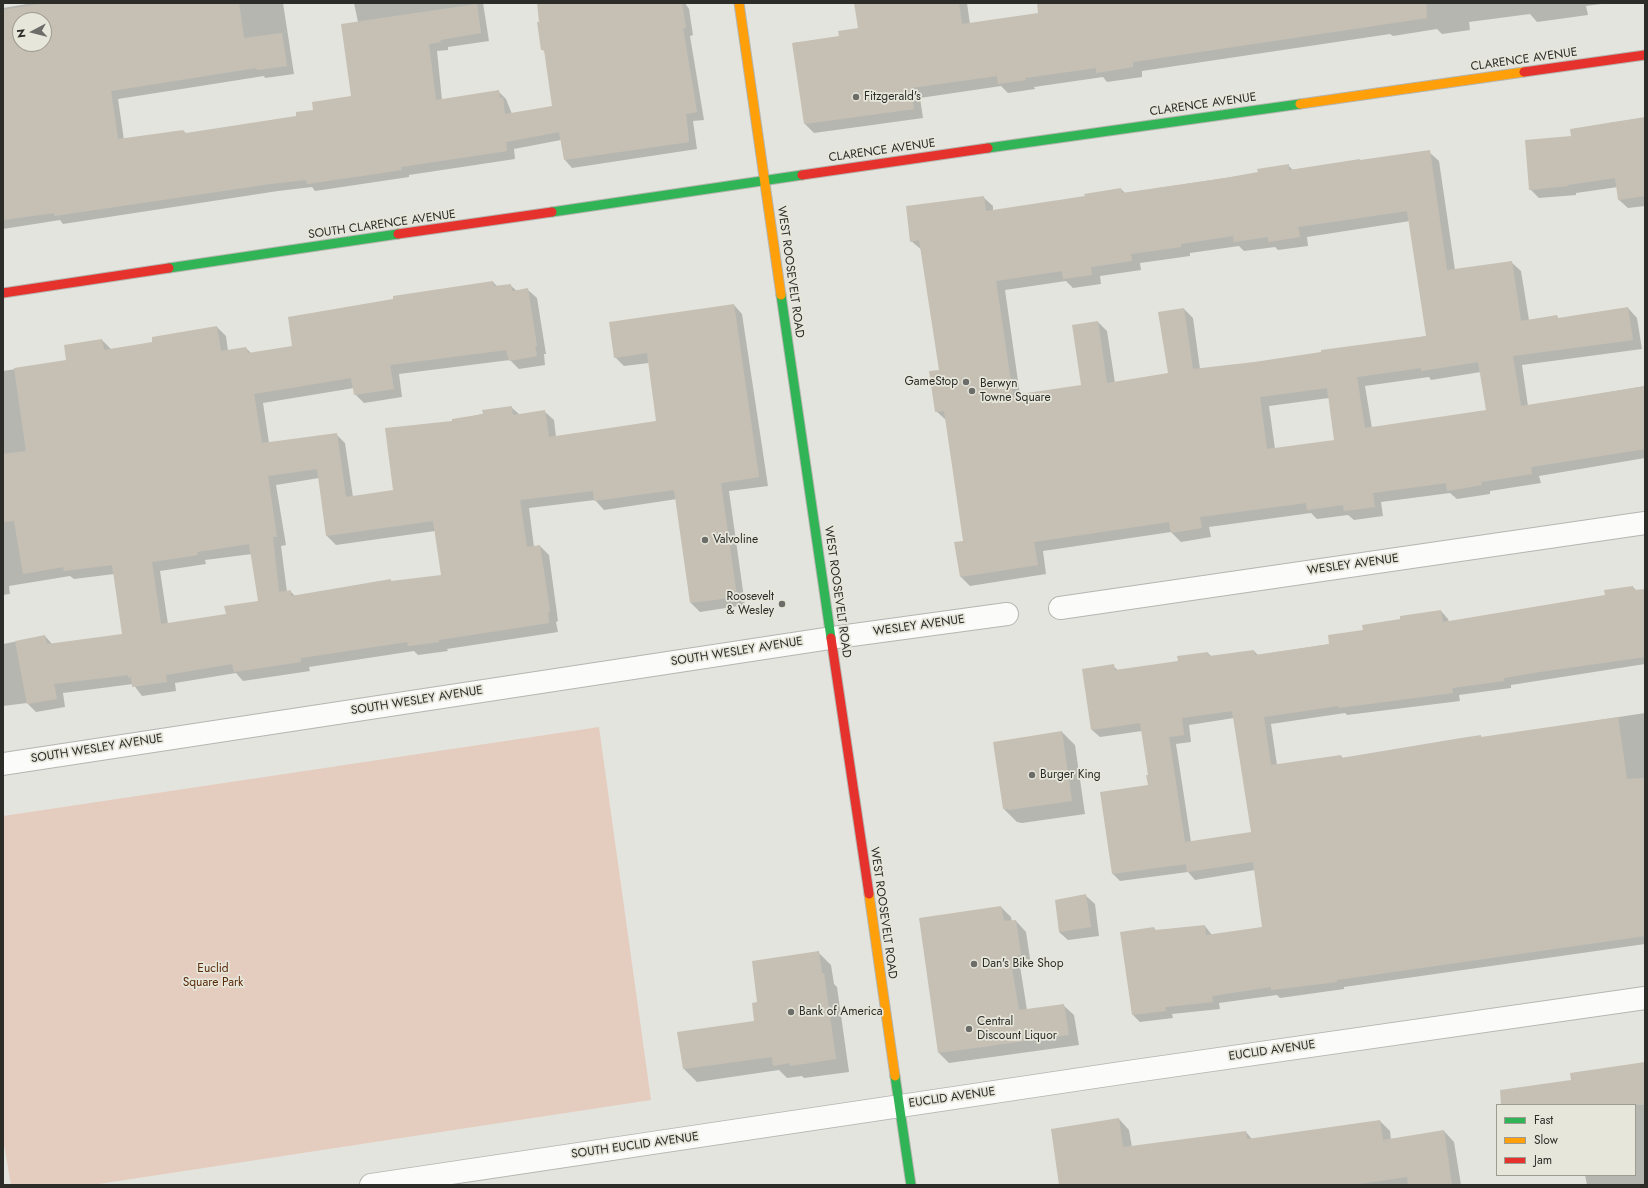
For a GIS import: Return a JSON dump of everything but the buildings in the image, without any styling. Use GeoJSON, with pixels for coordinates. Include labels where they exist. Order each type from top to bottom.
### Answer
{"type":"FeatureCollection","features":[{"type":"Feature","properties":{"kind":"street","name":"WEST ROOSEVELT ROAD"},"geometry":{"type":"LineString","coordinates":[[739,3],[911,1185]]}},
{"type":"Feature","properties":{"kind":"street","name":"CLARENCE AVENUE"},"geometry":{"type":"LineString","coordinates":[[764,180],[1645,55]]}},
{"type":"Feature","properties":{"kind":"street","name":"SOUTH CLARENCE AVENUE"},"geometry":{"type":"LineString","coordinates":[[3,293],[764,180]]}},
{"type":"Feature","properties":{"kind":"street","name":"WESLEY AVENUE"},"geometry":{"type":"LineString","coordinates":[[1060,608],[1645,523]]}},
{"type":"Feature","properties":{"kind":"street","name":"WESLEY AVENUE"},"geometry":{"type":"LineString","coordinates":[[831,638],[1007,614]]}},
{"type":"Feature","properties":{"kind":"street","name":"SOUTH WESLEY AVENUE"},"geometry":{"type":"LineString","coordinates":[[3,764],[831,638]]}},
{"type":"Feature","properties":{"kind":"street","name":"EUCLID AVENUE"},"geometry":{"type":"LineString","coordinates":[[900,1106],[1645,998]]}},
{"type":"Feature","properties":{"kind":"street","name":"SOUTH EUCLID AVENUE"},"geometry":{"type":"LineString","coordinates":[[371,1185],[900,1106]]}},
{"type":"Feature","properties":{"kind":"green space","name":"Euclid Square Park"},"geometry":{"type":"Polygon","coordinates":[[[599,727],[651,1100],[92,1185],[11,1185],[3,1139],[3,816],[599,727]]]}},
{"type":"Feature","properties":{"kind":"traffic: fast"},"geometry":{"type":"LineString","coordinates":[[988,148],[1300,104]]}},
{"type":"Feature","properties":{"kind":"traffic: fast"},"geometry":{"type":"LineString","coordinates":[[552,212],[802,175]]}},
{"type":"Feature","properties":{"kind":"traffic: fast"},"geometry":{"type":"LineString","coordinates":[[169,268],[398,234]]}},
{"type":"Feature","properties":{"kind":"traffic: fast"},"geometry":{"type":"LineString","coordinates":[[781,295],[831,638]]}},
{"type":"Feature","properties":{"kind":"traffic: fast"},"geometry":{"type":"LineString","coordinates":[[895,1076],[911,1185]]}},
{"type":"Feature","properties":{"kind":"traffic: slow"},"geometry":{"type":"LineString","coordinates":[[739,3],[781,295]]}},
{"type":"Feature","properties":{"kind":"traffic: slow"},"geometry":{"type":"LineString","coordinates":[[1300,104],[1524,72]]}},
{"type":"Feature","properties":{"kind":"traffic: slow"},"geometry":{"type":"LineString","coordinates":[[869,894],[895,1076]]}},
{"type":"Feature","properties":{"kind":"traffic: jam"},"geometry":{"type":"LineString","coordinates":[[1524,72],[1645,55]]}},
{"type":"Feature","properties":{"kind":"traffic: jam"},"geometry":{"type":"LineString","coordinates":[[802,175],[988,148]]}},
{"type":"Feature","properties":{"kind":"traffic: jam"},"geometry":{"type":"LineString","coordinates":[[398,234],[552,212]]}},
{"type":"Feature","properties":{"kind":"traffic: jam"},"geometry":{"type":"LineString","coordinates":[[3,293],[169,268]]}},
{"type":"Feature","properties":{"kind":"traffic: jam"},"geometry":{"type":"LineString","coordinates":[[831,638],[869,894]]}},
{"type":"Feature","properties":{"kind":"place","name":"Fitzgerald's"},"geometry":{"type":"Point","coordinates":[856,97]}},
{"type":"Feature","properties":{"kind":"place","name":"GameStop"},"geometry":{"type":"Point","coordinates":[966,382]}},
{"type":"Feature","properties":{"kind":"place","name":"Berwyn Towne Square"},"geometry":{"type":"Point","coordinates":[972,391]}},
{"type":"Feature","properties":{"kind":"place","name":"Valvoline"},"geometry":{"type":"Point","coordinates":[705,540]}},
{"type":"Feature","properties":{"kind":"place","name":"Roosevelt & Wesley"},"geometry":{"type":"Point","coordinates":[782,604]}},
{"type":"Feature","properties":{"kind":"place","name":"Burger King"},"geometry":{"type":"Point","coordinates":[1032,775]}},
{"type":"Feature","properties":{"kind":"place","name":"Dan's Bike Shop"},"geometry":{"type":"Point","coordinates":[974,964]}},
{"type":"Feature","properties":{"kind":"place","name":"Bank of America"},"geometry":{"type":"Point","coordinates":[791,1012]}},
{"type":"Feature","properties":{"kind":"place","name":"Central Discount Liquor"},"geometry":{"type":"Point","coordinates":[969,1029]}}]}
